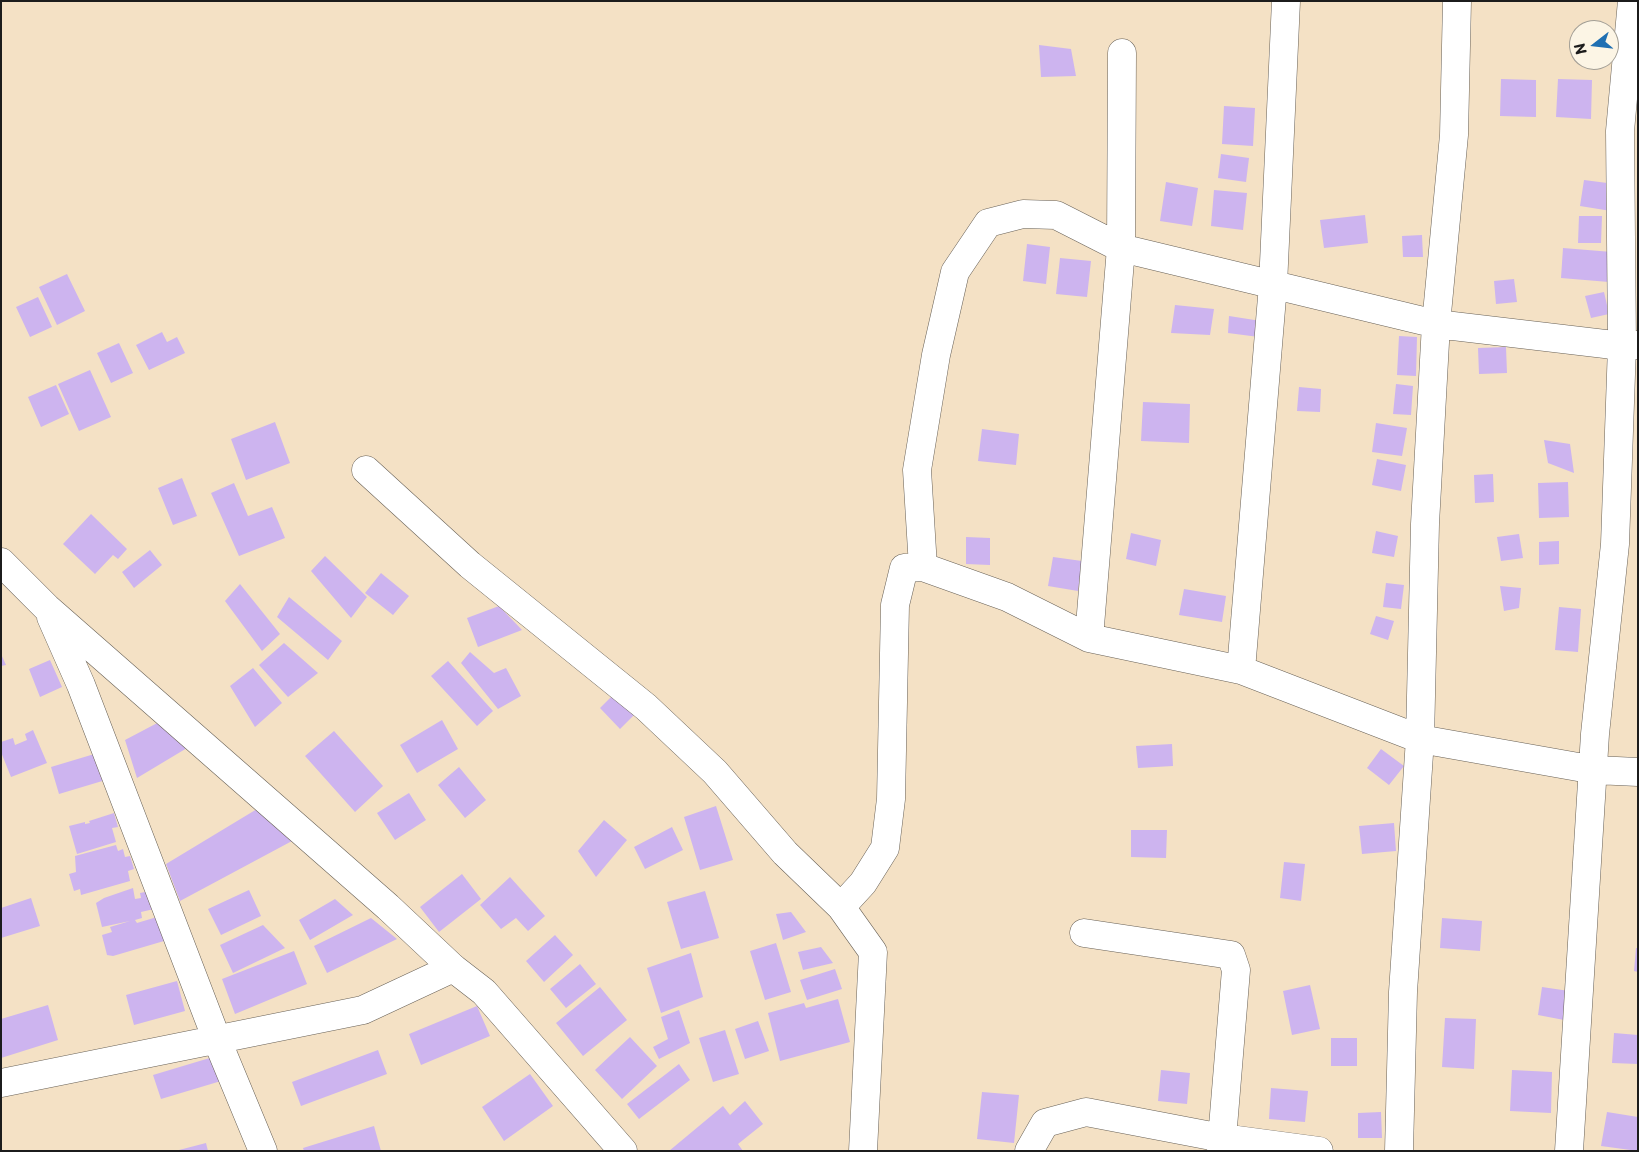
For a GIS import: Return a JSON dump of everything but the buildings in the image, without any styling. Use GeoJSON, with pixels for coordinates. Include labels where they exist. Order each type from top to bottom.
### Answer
{"type":"FeatureCollection","features":[{"type":"Feature","properties":{"kind":"street"},"geometry":{"type":"LineString","coordinates":[[1241,670],[1273,285],[1286,1]]}},
{"type":"Feature","properties":{"kind":"street"},"geometry":{"type":"LineString","coordinates":[[1399,1151],[1403,992],[1420,739],[1425,524],[1436,324],[1454,136],[1456,1]]}},
{"type":"Feature","properties":{"kind":"street"},"geometry":{"type":"LineString","coordinates":[[1568,1151],[1595,770],[1595,734],[1616,544],[1630,346],[1620,131],[1632,1]]}},
{"type":"Feature","properties":{"kind":"street"},"geometry":{"type":"LineString","coordinates":[[1089,638],[1121,248],[1122,53]]}},
{"type":"Feature","properties":{"kind":"street"},"geometry":{"type":"LineString","coordinates":[[923,567],[917,470],[936,354],[955,272],[988,223],[1023,214],[1056,215],[1121,248],[1436,324],[1630,346]]}},
{"type":"Feature","properties":{"kind":"street"},"geometry":{"type":"LineString","coordinates":[[366,470],[470,565],[646,707],[715,772],[785,853],[841,907],[873,952],[863,1151]]}},
{"type":"Feature","properties":{"kind":"street"},"geometry":{"type":"LineString","coordinates":[[1,562],[47,608],[388,907],[453,968],[484,992],[623,1151]]}},
{"type":"Feature","properties":{"kind":"street"},"geometry":{"type":"LineString","coordinates":[[841,907],[863,884],[885,848],[891,799],[895,605],[904,568],[923,567],[1007,597],[1089,638],[1241,670],[1420,739],[1595,770],[1638,772]]}},
{"type":"Feature","properties":{"kind":"street"},"geometry":{"type":"LineString","coordinates":[[47,608],[81,685],[217,1040],[263,1151]]}},
{"type":"Feature","properties":{"kind":"street"},"geometry":{"type":"LineString","coordinates":[[1084,933],[1231,955],[1236,970],[1222,1144]]}},
{"type":"Feature","properties":{"kind":"street"},"geometry":{"type":"LineString","coordinates":[[1,1083],[363,1010],[453,968]]}},
{"type":"Feature","properties":{"kind":"street"},"geometry":{"type":"LineString","coordinates":[[1029,1151],[1045,1123],[1086,1112],[1222,1144],[1319,1151]]}}]}
